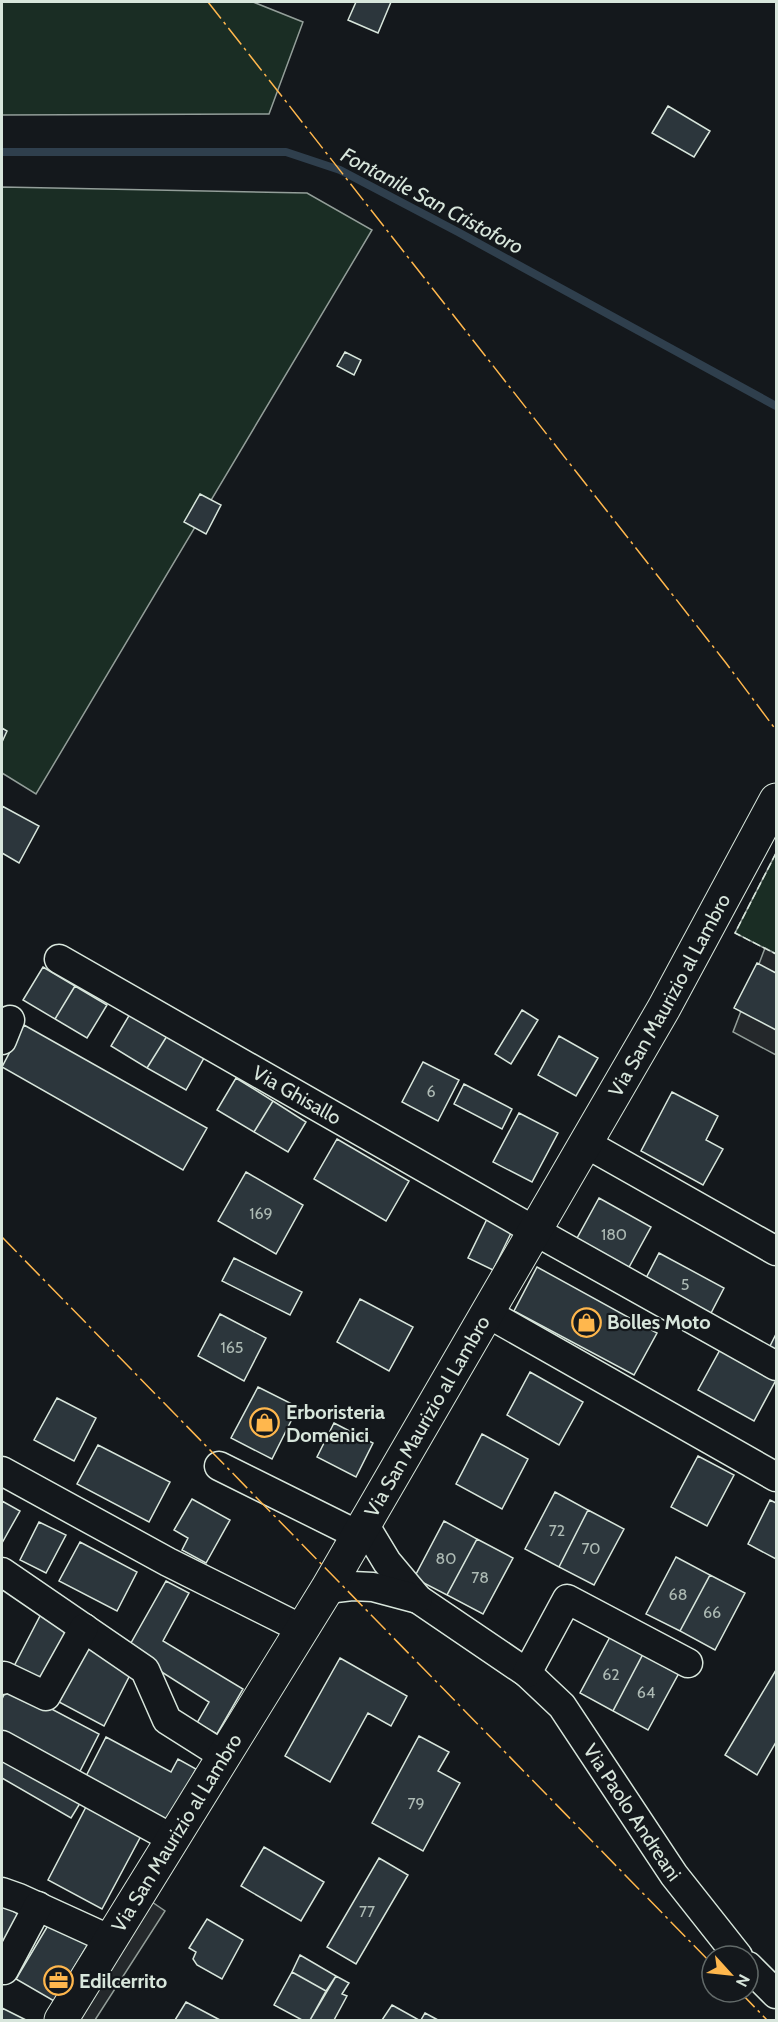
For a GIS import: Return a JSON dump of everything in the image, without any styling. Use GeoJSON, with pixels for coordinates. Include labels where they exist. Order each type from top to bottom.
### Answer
{"type":"FeatureCollection","features":[{"type":"Feature","properties":{"kind":"main road","name":"Via San Maurizio al Lambro"},"geometry":{"type":"LineString","coordinates":[[61,2020],[327,1589],[699,946],[775,805]]}},
{"type":"Feature","properties":{"kind":"street","name":"Via Ghisallo"},"geometry":{"type":"LineString","coordinates":[[60,959],[535,1232],[777,1366]]}},
{"type":"Feature","properties":{"kind":"street"},"geometry":{"type":"LineString","coordinates":[[585,1143],[777,1251]]}},
{"type":"Feature","properties":{"kind":"street"},"geometry":{"type":"LineString","coordinates":[[487,1313],[777,1477]]}},
{"type":"Feature","properties":{"kind":"street"},"geometry":{"type":"LineString","coordinates":[[219,1466],[361,1529]]}},
{"type":"Feature","properties":{"kind":"street"},"geometry":{"type":"LineString","coordinates":[[2,1471],[168,1562],[302,1629]]}},
{"type":"Feature","properties":{"kind":"street","name":"Via Paolo Andreani"},"geometry":{"type":"LineString","coordinates":[[361,1529],[418,1599],[527,1673],[562,1706],[674,1875],[729,1944]]}},
{"type":"Feature","properties":{"kind":"street"},"geometry":{"type":"LineString","coordinates":[[2,1572],[145,1670],[167,1720],[224,1756]]}},
{"type":"Feature","properties":{"kind":"street","name":"Via Paolo Andreani"},"geometry":{"type":"LineString","coordinates":[[327,1589],[352,1586],[373,1587],[418,1599]]}},
{"type":"Feature","properties":{"kind":"street"},"geometry":{"type":"LineString","coordinates":[[527,1673],[567,1599],[688,1663]]}},
{"type":"Feature","properties":{"kind":"street"},"geometry":{"type":"LineString","coordinates":[[2,1680],[4,1676],[46,1696],[84,1628]]}},
{"type":"Feature","properties":{"kind":"street"},"geometry":{"type":"LineString","coordinates":[[2,1745],[173,1839]]}},
{"type":"Feature","properties":{"kind":"street"},"geometry":{"type":"LineString","coordinates":[[2,1892],[111,1940]]}},
{"type":"Feature","properties":{"kind":"street"},"geometry":{"type":"LineString","coordinates":[[4,1970],[38,1906]]}},
{"type":"Feature","properties":{"kind":"street"},"geometry":{"type":"LineString","coordinates":[[760,1978],[777,1994]]}},
{"type":"Feature","properties":{"kind":"green space"},"geometry":{"type":"Polygon","coordinates":[[[2,2],[253,2],[303,22],[269,114],[2,115],[2,2]]]}},
{"type":"Feature","properties":{"kind":"green space"},"geometry":{"type":"Polygon","coordinates":[[[2,187],[307,193],[372,230],[36,794],[2,773],[2,187]]]}},
{"type":"Feature","properties":{"kind":"green space"},"geometry":{"type":"Polygon","coordinates":[[[776,853],[776,954],[735,933],[776,853]]]}},
{"type":"Feature","properties":{"kind":"shaded area"},"geometry":{"type":"Polygon","coordinates":[[[765,948],[776,954],[776,1055],[733,1032],[765,948]]]}},
{"type":"Feature","properties":{"kind":"shaded area"},"geometry":{"type":"Polygon","coordinates":[[[152,1902],[165,1911],[95,2020],[77,2020],[152,1902]]]}},
{"type":"Feature","properties":{"kind":"building"},"geometry":{"type":"Polygon","coordinates":[[[356,2],[391,2],[378,33],[348,20],[356,2]]]}},
{"type":"Feature","properties":{"kind":"building"},"geometry":{"type":"Polygon","coordinates":[[[668,106],[710,131],[694,157],[652,133],[668,106]]]}},
{"type":"Feature","properties":{"kind":"building"},"geometry":{"type":"Polygon","coordinates":[[[345,352],[361,360],[354,375],[337,366],[345,352]]]}},
{"type":"Feature","properties":{"kind":"building"},"geometry":{"type":"Polygon","coordinates":[[[200,494],[221,505],[206,534],[184,522],[200,494]]]}},
{"type":"Feature","properties":{"kind":"building"},"geometry":{"type":"Polygon","coordinates":[[[2,728],[7,731],[2,742],[2,728]]]}},
{"type":"Feature","properties":{"kind":"building"},"geometry":{"type":"Polygon","coordinates":[[[2,806],[39,826],[19,863],[2,853],[2,806]]]}},
{"type":"Feature","properties":{"kind":"building"},"geometry":{"type":"Polygon","coordinates":[[[757,963],[776,973],[776,1030],[734,1008],[757,963]]]}},
{"type":"Feature","properties":{"kind":"building"},"geometry":{"type":"Polygon","coordinates":[[[43,967],[75,986],[55,1019],[23,1000],[43,967]]]}},
{"type":"Feature","properties":{"kind":"building"},"geometry":{"type":"Polygon","coordinates":[[[75,986],[107,1005],[87,1038],[55,1019],[75,986]]]}},
{"type":"Feature","properties":{"kind":"building"},"geometry":{"type":"Polygon","coordinates":[[[522,1010],[538,1020],[511,1064],[495,1054],[522,1010]]]}},
{"type":"Feature","properties":{"kind":"building"},"geometry":{"type":"Polygon","coordinates":[[[130,1014],[167,1036],[147,1068],[111,1046],[130,1014]]]}},
{"type":"Feature","properties":{"kind":"building"},"geometry":{"type":"Polygon","coordinates":[[[24,1025],[207,1128],[183,1170],[2,1067],[24,1025]]]}},
{"type":"Feature","properties":{"kind":"building"},"geometry":{"type":"Polygon","coordinates":[[[167,1036],[204,1058],[186,1090],[147,1068],[167,1036]]]}},
{"type":"Feature","properties":{"kind":"building"},"geometry":{"type":"Polygon","coordinates":[[[559,1036],[598,1058],[576,1096],[538,1075],[559,1036]]]}},
{"type":"Feature","properties":{"kind":"building"},"geometry":{"type":"Polygon","coordinates":[[[423,1062],[459,1080],[438,1121],[402,1102],[423,1062]]]}},
{"type":"Feature","properties":{"kind":"building"},"geometry":{"type":"Polygon","coordinates":[[[236,1078],[273,1101],[254,1132],[217,1110],[236,1078]]]}},
{"type":"Feature","properties":{"kind":"building"},"geometry":{"type":"Polygon","coordinates":[[[464,1084],[512,1109],[502,1129],[454,1104],[464,1084]]]}},
{"type":"Feature","properties":{"kind":"building"},"geometry":{"type":"Polygon","coordinates":[[[672,1092],[718,1116],[706,1140],[723,1149],[703,1185],[641,1151],[672,1092]]]}},
{"type":"Feature","properties":{"kind":"building"},"geometry":{"type":"Polygon","coordinates":[[[273,1101],[306,1122],[288,1152],[254,1132],[273,1101]]]}},
{"type":"Feature","properties":{"kind":"building"},"geometry":{"type":"Polygon","coordinates":[[[519,1113],[558,1133],[532,1182],[493,1162],[519,1113]]]}},
{"type":"Feature","properties":{"kind":"building"},"geometry":{"type":"Polygon","coordinates":[[[337,1139],[409,1181],[386,1221],[314,1179],[337,1139]]]}},
{"type":"Feature","properties":{"kind":"building"},"geometry":{"type":"Polygon","coordinates":[[[246,1172],[303,1205],[276,1254],[218,1221],[246,1172]]]}},
{"type":"Feature","properties":{"kind":"building"},"geometry":{"type":"Polygon","coordinates":[[[599,1198],[651,1227],[628,1269],[576,1240],[599,1198]]]}},
{"type":"Feature","properties":{"kind":"building"},"geometry":{"type":"Polygon","coordinates":[[[487,1219],[512,1231],[493,1270],[468,1258],[487,1219]]]}},
{"type":"Feature","properties":{"kind":"building"},"geometry":{"type":"Polygon","coordinates":[[[659,1253],[724,1288],[710,1315],[645,1280],[659,1253]]]}},
{"type":"Feature","properties":{"kind":"building"},"geometry":{"type":"Polygon","coordinates":[[[234,1258],[302,1292],[290,1315],[222,1281],[234,1258]]]}},
{"type":"Feature","properties":{"kind":"building","name":"Bolles Moto"},"geometry":{"type":"Polygon","coordinates":[[[537,1267],[657,1333],[634,1375],[514,1311],[537,1267]]]}},
{"type":"Feature","properties":{"kind":"building"},"geometry":{"type":"Polygon","coordinates":[[[360,1299],[413,1327],[389,1371],[337,1342],[360,1299]]]}},
{"type":"Feature","properties":{"kind":"building"},"geometry":{"type":"Polygon","coordinates":[[[220,1314],[266,1338],[244,1381],[198,1356],[220,1314]]]}},
{"type":"Feature","properties":{"kind":"building"},"geometry":{"type":"Polygon","coordinates":[[[776,1334],[776,1355],[768,1350],[776,1334]]]}},
{"type":"Feature","properties":{"kind":"building"},"geometry":{"type":"Polygon","coordinates":[[[721,1348],[776,1380],[754,1421],[698,1390],[721,1348]]]}},
{"type":"Feature","properties":{"kind":"building"},"geometry":{"type":"Polygon","coordinates":[[[530,1372],[583,1402],[559,1445],[507,1415],[530,1372]]]}},
{"type":"Feature","properties":{"kind":"building","name":"Erboristeria Domenici"},"geometry":{"type":"Polygon","coordinates":[[[258,1387],[298,1407],[272,1459],[231,1438],[258,1387]]]}},
{"type":"Feature","properties":{"kind":"building"},"geometry":{"type":"Polygon","coordinates":[[[57,1398],[96,1418],[74,1461],[34,1440],[57,1398]]]}},
{"type":"Feature","properties":{"kind":"building"},"geometry":{"type":"Polygon","coordinates":[[[334,1423],[373,1443],[356,1477],[317,1457],[334,1423]]]}},
{"type":"Feature","properties":{"kind":"building"},"geometry":{"type":"Polygon","coordinates":[[[482,1434],[528,1459],[502,1509],[456,1484],[482,1434]]]}},
{"type":"Feature","properties":{"kind":"building"},"geometry":{"type":"Polygon","coordinates":[[[98,1445],[170,1482],[149,1522],[77,1484],[98,1445]]]}},
{"type":"Feature","properties":{"kind":"building"},"geometry":{"type":"Polygon","coordinates":[[[698,1456],[734,1475],[707,1526],[671,1507],[698,1456]]]}},
{"type":"Feature","properties":{"kind":"building"},"geometry":{"type":"Polygon","coordinates":[[[555,1492],[588,1510],[559,1567],[525,1549],[555,1492]]]}},
{"type":"Feature","properties":{"kind":"building"},"geometry":{"type":"Polygon","coordinates":[[[192,1499],[230,1520],[206,1563],[182,1550],[188,1538],[174,1530],[192,1499]]]}},
{"type":"Feature","properties":{"kind":"building"},"geometry":{"type":"Polygon","coordinates":[[[770,1500],[776,1503],[776,1559],[748,1544],[770,1500]]]}},
{"type":"Feature","properties":{"kind":"building"},"geometry":{"type":"Polygon","coordinates":[[[2,1501],[20,1511],[2,1543],[2,1501]]]}},
{"type":"Feature","properties":{"kind":"building"},"geometry":{"type":"Polygon","coordinates":[[[588,1510],[624,1529],[594,1585],[559,1567],[588,1510]]]}},
{"type":"Feature","properties":{"kind":"building"},"geometry":{"type":"Polygon","coordinates":[[[444,1521],[477,1539],[447,1595],[414,1578],[444,1521]]]}},
{"type":"Feature","properties":{"kind":"building"},"geometry":{"type":"Polygon","coordinates":[[[39,1522],[66,1535],[46,1573],[20,1560],[39,1522]]]}},
{"type":"Feature","properties":{"kind":"building"},"geometry":{"type":"Polygon","coordinates":[[[477,1539],[513,1558],[483,1614],[447,1595],[477,1539]]]}},
{"type":"Feature","properties":{"kind":"building"},"geometry":{"type":"Polygon","coordinates":[[[80,1542],[137,1572],[117,1611],[59,1581],[80,1542]]]}},
{"type":"Feature","properties":{"kind":"building"},"geometry":{"type":"Polygon","coordinates":[[[676,1557],[710,1575],[680,1631],[646,1614],[676,1557]]]}},
{"type":"Feature","properties":{"kind":"building"},"geometry":{"type":"Polygon","coordinates":[[[710,1575],[745,1593],[715,1650],[680,1631],[710,1575]]]}},
{"type":"Feature","properties":{"kind":"building"},"geometry":{"type":"Polygon","coordinates":[[[166,1581],[189,1593],[163,1641],[243,1689],[217,1734],[197,1723],[209,1702],[127,1650],[166,1581]]]}},
{"type":"Feature","properties":{"kind":"building"},"geometry":{"type":"Polygon","coordinates":[[[41,1614],[70,1629],[40,1687],[11,1672],[41,1614]]]}},
{"type":"Feature","properties":{"kind":"building"},"geometry":{"type":"Polygon","coordinates":[[[610,1637],[643,1654],[613,1711],[580,1693],[610,1637]]]}},
{"type":"Feature","properties":{"kind":"building"},"geometry":{"type":"Polygon","coordinates":[[[88,1648],[132,1671],[104,1726],[59,1702],[88,1648]]]}},
{"type":"Feature","properties":{"kind":"building"},"geometry":{"type":"Polygon","coordinates":[[[643,1654],[679,1673],[648,1730],[613,1711],[643,1654]]]}},
{"type":"Feature","properties":{"kind":"building"},"geometry":{"type":"Polygon","coordinates":[[[340,1658],[407,1696],[391,1726],[368,1713],[330,1782],[285,1756],[340,1658]]]}},
{"type":"Feature","properties":{"kind":"building"},"geometry":{"type":"Polygon","coordinates":[[[776,1670],[776,1742],[757,1775],[725,1755],[776,1670]]]}},
{"type":"Feature","properties":{"kind":"building"},"geometry":{"type":"Polygon","coordinates":[[[8,1686],[99,1734],[76,1779],[2,1740],[2,1699],[8,1686]]]}},
{"type":"Feature","properties":{"kind":"building"},"geometry":{"type":"Polygon","coordinates":[[[419,1736],[449,1752],[438,1771],[460,1783],[423,1851],[372,1823],[419,1736]]]}},
{"type":"Feature","properties":{"kind":"building"},"geometry":{"type":"Polygon","coordinates":[[[106,1737],[171,1772],[178,1759],[196,1769],[167,1824],[83,1782],[106,1737]]]}},
{"type":"Feature","properties":{"kind":"building"},"geometry":{"type":"Polygon","coordinates":[[[2,1754],[82,1800],[71,1818],[2,1778],[2,1754]]]}},
{"type":"Feature","properties":{"kind":"building"},"geometry":{"type":"Polygon","coordinates":[[[87,1805],[142,1834],[102,1909],[48,1880],[87,1805]]]}},
{"type":"Feature","properties":{"kind":"building"},"geometry":{"type":"Polygon","coordinates":[[[264,1847],[324,1882],[301,1921],[241,1886],[264,1847]]]}},
{"type":"Feature","properties":{"kind":"building"},"geometry":{"type":"Polygon","coordinates":[[[379,1858],[408,1875],[356,1964],[327,1947],[379,1858]]]}},
{"type":"Feature","properties":{"kind":"building"},"geometry":{"type":"Polygon","coordinates":[[[2,1905],[20,1915],[2,1948],[2,1905]]]}},
{"type":"Feature","properties":{"kind":"building"},"geometry":{"type":"Polygon","coordinates":[[[207,1919],[243,1940],[222,1979],[197,1965],[193,1959],[196,1952],[189,1948],[207,1919]]]}},
{"type":"Feature","properties":{"kind":"building"},"geometry":{"type":"Polygon","coordinates":[[[50,1922],[88,1944],[54,2001],[16,1979],[50,1922]]]}},
{"type":"Feature","properties":{"kind":"building"},"geometry":{"type":"Polygon","coordinates":[[[300,1955],[336,1976],[326,1991],[292,1972],[300,1955]]]}},
{"type":"Feature","properties":{"kind":"building"},"geometry":{"type":"Polygon","coordinates":[[[292,1972],[326,1991],[310,2020],[302,2020],[274,2005],[292,1972]]]}},
{"type":"Feature","properties":{"kind":"building"},"geometry":{"type":"Polygon","coordinates":[[[336,1976],[349,1983],[342,1994],[347,1996],[334,2020],[310,2020],[336,1976]]]}},
{"type":"Feature","properties":{"kind":"building"},"geometry":{"type":"Polygon","coordinates":[[[186,2002],[220,2020],[175,2020],[186,2002]]]}},
{"type":"Feature","properties":{"kind":"building"},"geometry":{"type":"Polygon","coordinates":[[[392,2005],[419,2020],[382,2020],[392,2005]]]}},
{"type":"Feature","properties":{"kind":"building"},"geometry":{"type":"Polygon","coordinates":[[[2,2008],[26,2020],[2,2020],[2,2008]]]}},
{"type":"Feature","properties":{"kind":"building"},"geometry":{"type":"Polygon","coordinates":[[[425,2013],[438,2020],[421,2020],[425,2013]]]}},
{"type":"Feature","properties":{"kind":"waterway","name":"Fontanile San Cristoforo"},"geometry":{"type":"LineString","coordinates":[[2,152],[286,152],[340,170],[776,406]]}},
{"type":"Feature","properties":{"kind":"fence"},"geometry":{"type":"LineString","coordinates":[[776,853],[735,933],[776,954]]}},
{"type":"Feature","properties":{"kind":"power"},"geometry":{"type":"LineString","coordinates":[[208,2],[776,730]]}},
{"type":"Feature","properties":{"kind":"power"},"geometry":{"type":"LineString","coordinates":[[2,1237],[700,1952]]}},
{"type":"Feature","properties":{"kind":"power"},"geometry":{"type":"LineString","coordinates":[[752,2004],[767,2020]]}},
{"type":"Feature","properties":{"kind":"place","name":"Bolles Moto"},"geometry":{"type":"Point","coordinates":[586,1322]}},
{"type":"Feature","properties":{"kind":"place","name":"Erboristeria Domenici"},"geometry":{"type":"Point","coordinates":[265,1423]}},
{"type":"Feature","properties":{"kind":"place","name":"Edilcerrito"},"geometry":{"type":"Point","coordinates":[58,1981]}}]}
